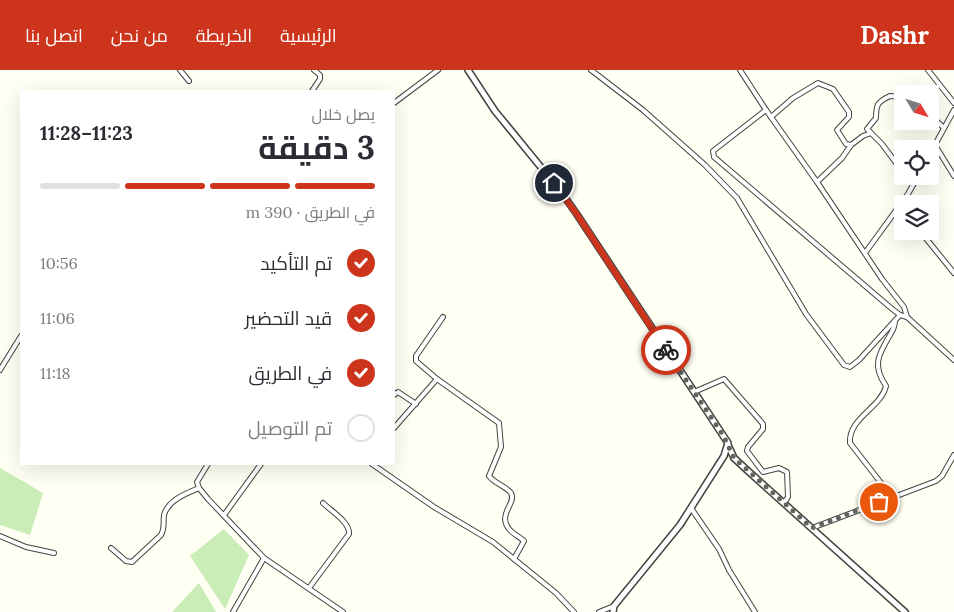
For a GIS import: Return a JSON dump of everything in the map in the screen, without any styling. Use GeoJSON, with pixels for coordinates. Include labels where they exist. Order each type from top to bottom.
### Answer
{"type":"FeatureCollection","features":[{"type":"Feature","properties":{"kind":"street"},"geometry":{"type":"LineString","coordinates":[[180,70],[189,81]]}},
{"type":"Feature","properties":{"kind":"street"},"geometry":{"type":"LineString","coordinates":[[313,90],[320,78],[320,75],[314,70]]}},
{"type":"Feature","properties":{"kind":"street"},"geometry":{"type":"LineString","coordinates":[[395,102],[438,70]]}},
{"type":"Feature","properties":{"kind":"street"},"geometry":{"type":"LineString","coordinates":[[468,70],[496,111],[562,193],[723,435],[734,458],[905,612]]}},
{"type":"Feature","properties":{"kind":"street"},"geometry":{"type":"LineString","coordinates":[[591,70],[643,110],[705,165],[737,198],[806,314],[844,365],[850,367],[859,360],[900,315]]}},
{"type":"Feature","properties":{"kind":"street"},"geometry":{"type":"LineString","coordinates":[[740,70],[882,279],[904,307],[908,317],[954,360]]}},
{"type":"Feature","properties":{"kind":"street"},"geometry":{"type":"LineString","coordinates":[[928,70],[954,103]]}},
{"type":"Feature","properties":{"kind":"street"},"geometry":{"type":"LineString","coordinates":[[771,117],[793,98],[815,84],[831,87],[850,112],[850,117],[837,130],[846,144],[851,145]]}},
{"type":"Feature","properties":{"kind":"street"},"geometry":{"type":"LineString","coordinates":[[894,96],[890,96],[878,104],[875,109],[876,118],[867,129],[882,144],[894,160]]}},
{"type":"Feature","properties":{"kind":"street"},"geometry":{"type":"LineString","coordinates":[[766,110],[714,151],[714,157],[900,315],[908,317]]}},
{"type":"Feature","properties":{"kind":"street"},"geometry":{"type":"LineString","coordinates":[[938,140],[954,110]]}},
{"type":"Feature","properties":{"kind":"street"},"geometry":{"type":"LineString","coordinates":[[939,123],[944,128]]}},
{"type":"Feature","properties":{"kind":"street"},"geometry":{"type":"LineString","coordinates":[[817,182],[842,158],[851,145],[863,136],[871,133]]}},
{"type":"Feature","properties":{"kind":"street"},"geometry":{"type":"LineString","coordinates":[[939,152],[954,176]]}},
{"type":"Feature","properties":{"kind":"street"},"geometry":{"type":"LineString","coordinates":[[908,195],[913,185]]}},
{"type":"Feature","properties":{"kind":"street"},"geometry":{"type":"LineString","coordinates":[[865,253],[894,217]]}},
{"type":"Feature","properties":{"kind":"street"},"geometry":{"type":"LineString","coordinates":[[927,240],[954,273]]}},
{"type":"Feature","properties":{"kind":"street"},"geometry":{"type":"LineString","coordinates":[[443,317],[415,359],[417,363],[437,379],[499,423],[501,447],[490,476],[494,482],[512,494],[511,502],[505,515],[506,524],[509,530],[524,541],[514,559]]}},
{"type":"Feature","properties":{"kind":"street"},"geometry":{"type":"LineString","coordinates":[[892,497],[850,443],[849,436],[867,410],[885,390],[886,386],[878,372],[879,353],[895,327],[895,321]]}},
{"type":"Feature","properties":{"kind":"street"},"geometry":{"type":"LineString","coordinates":[[0,370],[20,338]]}},
{"type":"Feature","properties":{"kind":"street"},"geometry":{"type":"LineString","coordinates":[[395,427],[437,379]]}},
{"type":"Feature","properties":{"kind":"street"},"geometry":{"type":"LineString","coordinates":[[694,392],[724,379],[747,408],[762,423],[763,428],[747,451],[763,472],[779,468],[787,472],[786,489],[788,497],[784,504]]}},
{"type":"Feature","properties":{"kind":"street"},"geometry":{"type":"LineString","coordinates":[[395,394],[398,392],[416,404]]}},
{"type":"Feature","properties":{"kind":"street"},"geometry":{"type":"LineString","coordinates":[[600,612],[614,609],[671,537],[722,460],[728,445]]}},
{"type":"Feature","properties":{"kind":"street"},"geometry":{"type":"LineString","coordinates":[[812,528],[940,479],[954,456]]}},
{"type":"Feature","properties":{"kind":"street"},"geometry":{"type":"LineString","coordinates":[[722,460],[734,458]]}},
{"type":"Feature","properties":{"kind":"street"},"geometry":{"type":"LineString","coordinates":[[207,465],[198,480],[200,488],[208,499],[264,558],[343,612]]}},
{"type":"Feature","properties":{"kind":"street"},"geometry":{"type":"LineString","coordinates":[[224,515],[261,465]]}},
{"type":"Feature","properties":{"kind":"street"},"geometry":{"type":"LineString","coordinates":[[373,465],[434,507],[482,534],[556,593],[574,612]]}},
{"type":"Feature","properties":{"kind":"street"},"geometry":{"type":"LineString","coordinates":[[111,548],[126,561],[132,562],[161,535],[165,511],[169,505],[180,496],[200,488]]}},
{"type":"Feature","properties":{"kind":"street"},"geometry":{"type":"LineString","coordinates":[[309,588],[349,534],[345,523],[322,503]]}},
{"type":"Feature","properties":{"kind":"street"},"geometry":{"type":"LineString","coordinates":[[691,508],[719,549],[728,570],[755,612]]}},
{"type":"Feature","properties":{"kind":"street"},"geometry":{"type":"LineString","coordinates":[[0,536],[41,551],[54,553]]}},
{"type":"Feature","properties":{"kind":"street"},"geometry":{"type":"LineString","coordinates":[[233,612],[264,558]]}},
{"type":"Feature","properties":{"kind":"green space"},"geometry":{"type":"Polygon","coordinates":[[[0,468],[43,493],[30,535],[0,525],[0,468]]]}},
{"type":"Feature","properties":{"kind":"green space"},"geometry":{"type":"Polygon","coordinates":[[[224,529],[249,555],[225,609],[190,556],[224,529]]]}},
{"type":"Feature","properties":{"kind":"green space"},"geometry":{"type":"Polygon","coordinates":[[[199,583],[216,612],[172,612],[199,583]]]}},
{"type":"Feature","properties":{"kind":"way so far"},"geometry":{"type":"LineString","coordinates":[[666,350],[723,435],[734,458],[812,528],[879,502]]}},
{"type":"Feature","properties":{"kind":"route"},"geometry":{"type":"LineString","coordinates":[[554,183],[616,272],[666,350]]}}]}
